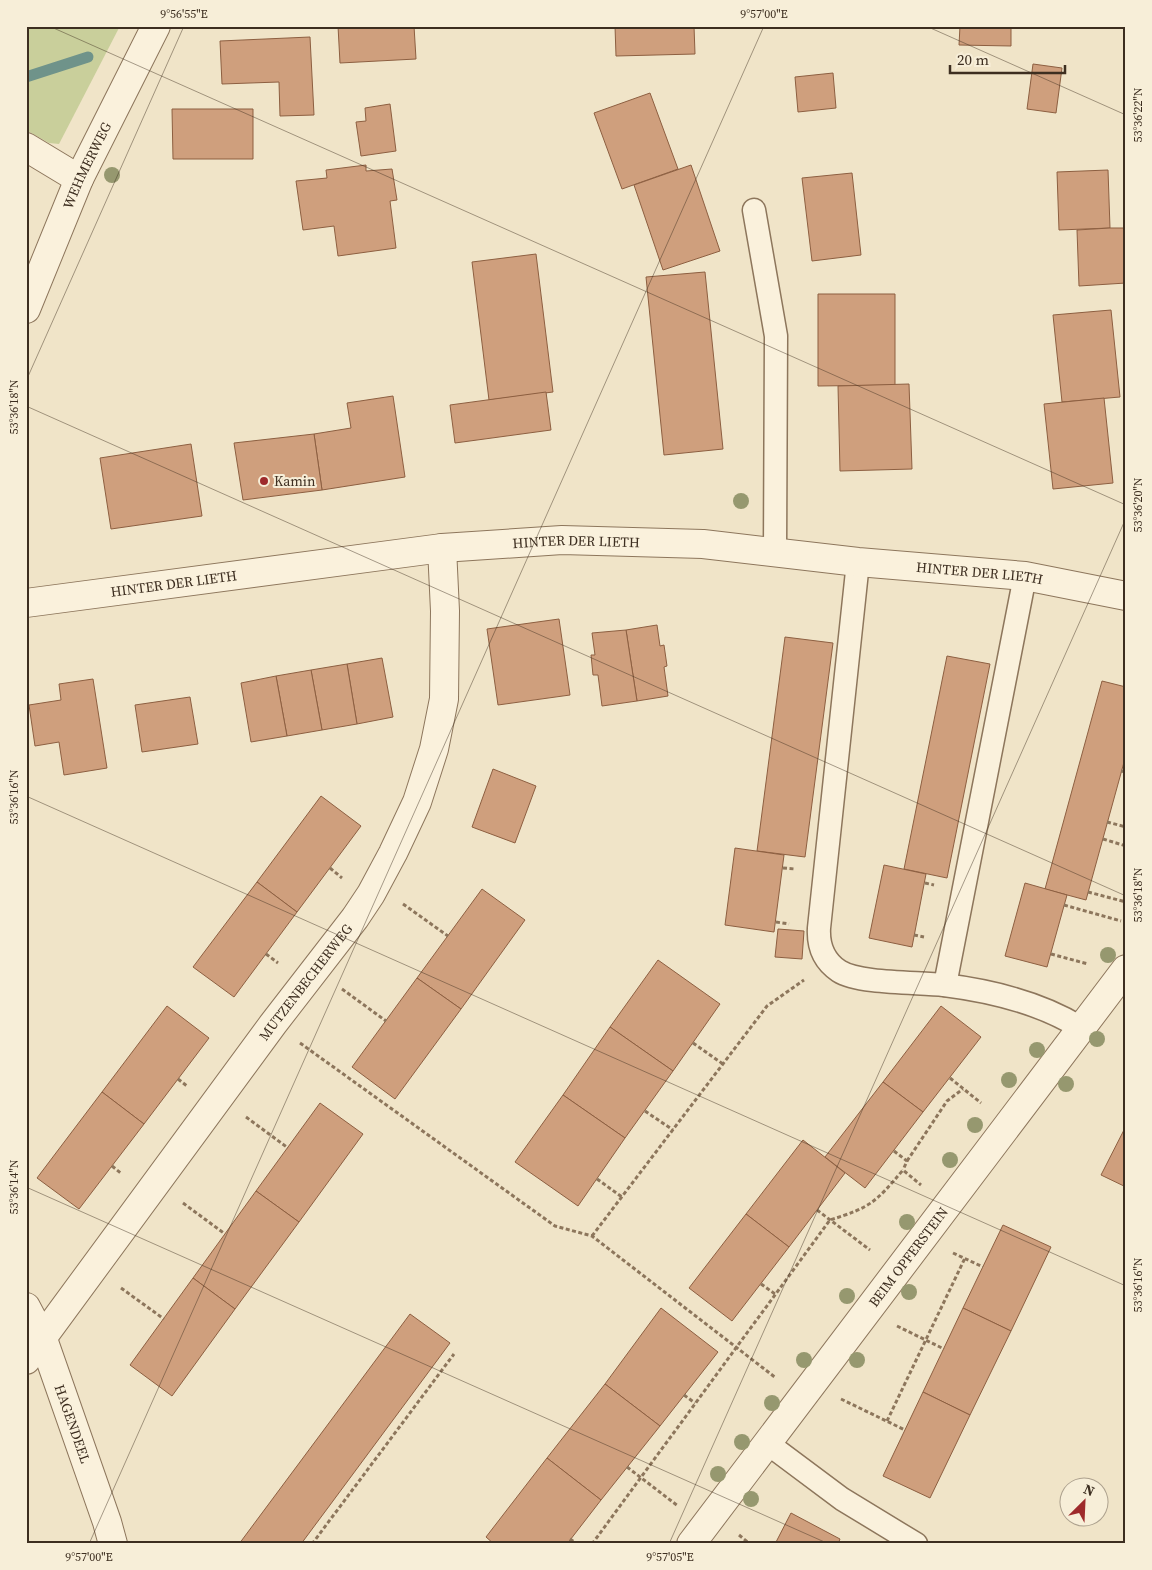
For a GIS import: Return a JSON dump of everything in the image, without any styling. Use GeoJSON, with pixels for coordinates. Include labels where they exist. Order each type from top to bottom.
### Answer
{"type":"FeatureCollection","features":[{"type":"Feature","properties":{"kind":"street","name":"WEHMERWEG"},"geometry":{"type":"LineString","coordinates":[[26,309],[79,179],[156,26]]}},
{"type":"Feature","properties":{"kind":"street"},"geometry":{"type":"LineString","coordinates":[[26,147],[79,179]]}},
{"type":"Feature","properties":{"kind":"street","name":"HINTER DER LIETH"},"geometry":{"type":"LineString","coordinates":[[26,602],[442,548],[562,540],[704,544],[858,562],[1025,576],[1126,596]]}},
{"type":"Feature","properties":{"kind":"street","name":"MUTZENBECHERWEG"},"geometry":{"type":"LineString","coordinates":[[34,1350],[376,884],[417,802],[434,749],[444,699],[445,612],[442,548]]}},
{"type":"Feature","properties":{"kind":"street","name":"BEIM OPFERSTEIN"},"geometry":{"type":"LineString","coordinates":[[698,1535],[1126,969]]}},
{"type":"Feature","properties":{"kind":"street","name":"HAGENDEEL"},"geometry":{"type":"LineString","coordinates":[[26,1307],[34,1350],[107,1522],[113,1544]]}},
{"type":"Feature","properties":{"kind":"lane"},"geometry":{"type":"LineString","coordinates":[[754,210],[776,336],[775,553]]}},
{"type":"Feature","properties":{"kind":"lane"},"geometry":{"type":"LineString","coordinates":[[858,562],[819,928],[821,949],[828,962],[840,972],[855,977],[945,985],[999,995],[1059,1014],[1082,1028]]}},
{"type":"Feature","properties":{"kind":"lane"},"geometry":{"type":"LineString","coordinates":[[945,985],[1025,576]]}},
{"type":"Feature","properties":{"kind":"lane"},"geometry":{"type":"LineString","coordinates":[[767,1443],[842,1499],[916,1544]]}},
{"type":"Feature","properties":{"kind":"path"},"geometry":{"type":"LineString","coordinates":[[1107,822],[1126,827]]}},
{"type":"Feature","properties":{"kind":"path"},"geometry":{"type":"LineString","coordinates":[[1103,839],[1126,846]]}},
{"type":"Feature","properties":{"kind":"path"},"geometry":{"type":"LineString","coordinates":[[376,884],[448,936]]}},
{"type":"Feature","properties":{"kind":"path"},"geometry":{"type":"LineString","coordinates":[[1088,892],[1126,902]]}},
{"type":"Feature","properties":{"kind":"path"},"geometry":{"type":"LineString","coordinates":[[1064,905],[1121,921]]}},
{"type":"Feature","properties":{"kind":"path"},"geometry":{"type":"LineString","coordinates":[[1050,954],[1091,965]]}},
{"type":"Feature","properties":{"kind":"path"},"geometry":{"type":"LineString","coordinates":[[592,1236],[767,1006],[828,962]]}},
{"type":"Feature","properties":{"kind":"path"},"geometry":{"type":"LineString","coordinates":[[315,969],[386,1021]]}},
{"type":"Feature","properties":{"kind":"path"},"geometry":{"type":"LineString","coordinates":[[273,1024],[555,1226],[592,1236],[736,1347],[807,1391],[887,1421],[905,1430]]}},
{"type":"Feature","properties":{"kind":"path"},"geometry":{"type":"LineString","coordinates":[[693,1043],[723,1064]]}},
{"type":"Feature","properties":{"kind":"path"},"geometry":{"type":"LineString","coordinates":[[950,1078],[1010,1124]]}},
{"type":"Feature","properties":{"kind":"path"},"geometry":{"type":"LineString","coordinates":[[592,1544],[830,1220],[863,1209],[880,1197],[903,1170],[947,1101],[963,1088]]}},
{"type":"Feature","properties":{"kind":"path"},"geometry":{"type":"LineString","coordinates":[[219,1098],[288,1148]]}},
{"type":"Feature","properties":{"kind":"path"},"geometry":{"type":"LineString","coordinates":[[645,1111],[673,1130]]}},
{"type":"Feature","properties":{"kind":"path"},"geometry":{"type":"LineString","coordinates":[[894,1150],[907,1161]]}},
{"type":"Feature","properties":{"kind":"path"},"geometry":{"type":"LineString","coordinates":[[903,1170],[948,1206]]}},
{"type":"Feature","properties":{"kind":"path"},"geometry":{"type":"LineString","coordinates":[[597,1179],[622,1197]]}},
{"type":"Feature","properties":{"kind":"path"},"geometry":{"type":"LineString","coordinates":[[156,1184],[225,1234]]}},
{"type":"Feature","properties":{"kind":"path"},"geometry":{"type":"LineString","coordinates":[[817,1210],[898,1272]]}},
{"type":"Feature","properties":{"kind":"path"},"geometry":{"type":"LineString","coordinates":[[887,1421],[965,1258]]}},
{"type":"Feature","properties":{"kind":"path"},"geometry":{"type":"LineString","coordinates":[[94,1269],[164,1318]]}},
{"type":"Feature","properties":{"kind":"path"},"geometry":{"type":"LineString","coordinates":[[760,1284],[775,1294]]}},
{"type":"Feature","properties":{"kind":"path"},"geometry":{"type":"LineString","coordinates":[[867,1312],[944,1349]]}},
{"type":"Feature","properties":{"kind":"path"},"geometry":{"type":"LineString","coordinates":[[312,1544],[454,1354]]}},
{"type":"Feature","properties":{"kind":"path"},"geometry":{"type":"LineString","coordinates":[[684,1395],[695,1404]]}},
{"type":"Feature","properties":{"kind":"path"},"geometry":{"type":"LineString","coordinates":[[627,1467],[641,1477],[698,1535]]}},
{"type":"Feature","properties":{"kind":"path"},"geometry":{"type":"LineString","coordinates":[[570,1539],[577,1544]]}},
{"type":"Feature","properties":{"kind":"green space"},"geometry":{"type":"Polygon","coordinates":[[[26,26],[120,26],[59,144],[49,143],[26,130],[26,26]]]}},
{"type":"Feature","properties":{"kind":"building"},"geometry":{"type":"Polygon","coordinates":[[[338,26],[414,26],[416,59],[340,63],[338,26]]]}},
{"type":"Feature","properties":{"kind":"building"},"geometry":{"type":"Polygon","coordinates":[[[615,26],[694,26],[695,54],[616,56],[615,26]]]}},
{"type":"Feature","properties":{"kind":"building"},"geometry":{"type":"Polygon","coordinates":[[[853,26],[920,26],[920,27],[853,28],[853,26]]]}},
{"type":"Feature","properties":{"kind":"building"},"geometry":{"type":"Polygon","coordinates":[[[960,26],[1011,26],[1011,46],[959,45],[960,26]]]}},
{"type":"Feature","properties":{"kind":"building"},"geometry":{"type":"Polygon","coordinates":[[[310,37],[314,115],[280,116],[279,82],[222,84],[220,41],[310,37]]]}},
{"type":"Feature","properties":{"kind":"building"},"geometry":{"type":"Polygon","coordinates":[[[1033,64],[1062,68],[1056,113],[1027,109],[1033,64]]]}},
{"type":"Feature","properties":{"kind":"building"},"geometry":{"type":"Polygon","coordinates":[[[833,73],[836,108],[798,112],[795,77],[833,73]]]}},
{"type":"Feature","properties":{"kind":"building"},"geometry":{"type":"Polygon","coordinates":[[[650,93],[678,169],[622,189],[594,113],[650,93]]]}},
{"type":"Feature","properties":{"kind":"building"},"geometry":{"type":"Polygon","coordinates":[[[390,104],[396,151],[361,156],[356,122],[366,121],[365,108],[390,104]]]}},
{"type":"Feature","properties":{"kind":"building"},"geometry":{"type":"Polygon","coordinates":[[[172,109],[253,109],[253,159],[173,159],[172,109]]]}},
{"type":"Feature","properties":{"kind":"building"},"geometry":{"type":"Polygon","coordinates":[[[366,165],[366,171],[392,169],[397,200],[390,201],[396,248],[338,256],[334,226],[303,230],[296,181],[327,178],[326,170],[366,165]]]}},
{"type":"Feature","properties":{"kind":"building"},"geometry":{"type":"Polygon","coordinates":[[[691,165],[720,251],[663,270],[634,185],[691,165]]]}},
{"type":"Feature","properties":{"kind":"building"},"geometry":{"type":"Polygon","coordinates":[[[1108,170],[1110,228],[1059,230],[1057,172],[1108,170]]]}},
{"type":"Feature","properties":{"kind":"building"},"geometry":{"type":"Polygon","coordinates":[[[852,173],[861,255],[812,261],[802,178],[852,173]]]}},
{"type":"Feature","properties":{"kind":"building"},"geometry":{"type":"Polygon","coordinates":[[[1126,228],[1126,283],[1079,286],[1077,230],[1126,228]]]}},
{"type":"Feature","properties":{"kind":"building"},"geometry":{"type":"Polygon","coordinates":[[[536,254],[553,392],[489,400],[472,262],[536,254]]]}},
{"type":"Feature","properties":{"kind":"building"},"geometry":{"type":"Polygon","coordinates":[[[705,272],[723,449],[664,455],[646,277],[705,272]]]}},
{"type":"Feature","properties":{"kind":"building"},"geometry":{"type":"Polygon","coordinates":[[[818,294],[895,294],[895,385],[818,386],[818,294]]]}},
{"type":"Feature","properties":{"kind":"building"},"geometry":{"type":"Polygon","coordinates":[[[1111,310],[1120,397],[1062,402],[1053,315],[1111,310]]]}},
{"type":"Feature","properties":{"kind":"building"},"geometry":{"type":"Polygon","coordinates":[[[909,384],[912,469],[840,471],[838,386],[909,384]]]}},
{"type":"Feature","properties":{"kind":"building"},"geometry":{"type":"Polygon","coordinates":[[[546,392],[551,430],[455,443],[450,405],[546,392]]]}},
{"type":"Feature","properties":{"kind":"building"},"geometry":{"type":"Polygon","coordinates":[[[393,396],[405,477],[322,490],[314,434],[351,428],[347,403],[393,396]]]}},
{"type":"Feature","properties":{"kind":"building"},"geometry":{"type":"Polygon","coordinates":[[[1104,398],[1113,483],[1053,489],[1044,404],[1104,398]]]}},
{"type":"Feature","properties":{"kind":"building"},"geometry":{"type":"Polygon","coordinates":[[[314,434],[322,490],[243,500],[234,443],[314,434]]]}},
{"type":"Feature","properties":{"kind":"building"},"geometry":{"type":"Polygon","coordinates":[[[191,444],[202,516],[111,529],[100,458],[191,444]]]}},
{"type":"Feature","properties":{"kind":"building"},"geometry":{"type":"Polygon","coordinates":[[[559,619],[570,695],[498,705],[487,629],[559,619]]]}},
{"type":"Feature","properties":{"kind":"building"},"geometry":{"type":"Polygon","coordinates":[[[657,625],[660,646],[664,645],[667,666],[664,667],[668,696],[637,701],[626,630],[657,625]]]}},
{"type":"Feature","properties":{"kind":"building"},"geometry":{"type":"Polygon","coordinates":[[[626,630],[637,701],[602,706],[598,675],[593,675],[591,655],[595,655],[592,633],[626,630]]]}},
{"type":"Feature","properties":{"kind":"building"},"geometry":{"type":"Polygon","coordinates":[[[785,637],[833,643],[805,857],[757,851],[785,637]]]}},
{"type":"Feature","properties":{"kind":"building"},"geometry":{"type":"Polygon","coordinates":[[[947,656],[990,664],[947,878],[904,869],[947,656]]]}},
{"type":"Feature","properties":{"kind":"building"},"geometry":{"type":"Polygon","coordinates":[[[382,658],[393,717],[357,724],[347,664],[382,658]]]}},
{"type":"Feature","properties":{"kind":"building"},"geometry":{"type":"Polygon","coordinates":[[[347,664],[357,724],[322,730],[311,670],[347,664]]]}},
{"type":"Feature","properties":{"kind":"building"},"geometry":{"type":"Polygon","coordinates":[[[311,670],[322,730],[287,736],[276,676],[311,670]]]}},
{"type":"Feature","properties":{"kind":"building"},"geometry":{"type":"Polygon","coordinates":[[[276,676],[287,736],[251,742],[241,683],[276,676]]]}},
{"type":"Feature","properties":{"kind":"building"},"geometry":{"type":"Polygon","coordinates":[[[93,679],[107,768],[64,775],[59,742],[35,746],[29,705],[61,700],[59,684],[93,679]]]}},
{"type":"Feature","properties":{"kind":"building"},"geometry":{"type":"Polygon","coordinates":[[[1102,681],[1126,687],[1126,755],[1086,900],[1045,889],[1102,681]]]}},
{"type":"Feature","properties":{"kind":"building"},"geometry":{"type":"Polygon","coordinates":[[[190,697],[198,744],[142,752],[135,705],[190,697]]]}},
{"type":"Feature","properties":{"kind":"building"},"geometry":{"type":"Polygon","coordinates":[[[493,769],[536,786],[515,843],[472,827],[493,769]]]}},
{"type":"Feature","properties":{"kind":"building"},"geometry":{"type":"Polygon","coordinates":[[[321,796],[361,826],[297,912],[257,882],[321,796]]]}},
{"type":"Feature","properties":{"kind":"building"},"geometry":{"type":"Polygon","coordinates":[[[735,848],[784,855],[774,932],[725,925],[735,848]]]}},
{"type":"Feature","properties":{"kind":"building"},"geometry":{"type":"Polygon","coordinates":[[[884,865],[926,874],[912,947],[869,938],[884,865]]]}},
{"type":"Feature","properties":{"kind":"building"},"geometry":{"type":"Polygon","coordinates":[[[257,882],[297,912],[234,997],[193,967],[257,882]]]}},
{"type":"Feature","properties":{"kind":"building"},"geometry":{"type":"Polygon","coordinates":[[[1025,883],[1067,895],[1047,967],[1005,956],[1025,883]]]}},
{"type":"Feature","properties":{"kind":"building"},"geometry":{"type":"Polygon","coordinates":[[[482,889],[525,920],[461,1009],[417,978],[482,889]]]}},
{"type":"Feature","properties":{"kind":"building"},"geometry":{"type":"Polygon","coordinates":[[[778,929],[804,931],[802,959],[775,957],[778,929]]]}},
{"type":"Feature","properties":{"kind":"building"},"geometry":{"type":"Polygon","coordinates":[[[658,960],[720,1004],[673,1071],[610,1027],[658,960]]]}},
{"type":"Feature","properties":{"kind":"building"},"geometry":{"type":"Polygon","coordinates":[[[417,978],[461,1009],[395,1099],[352,1067],[417,978]]]}},
{"type":"Feature","properties":{"kind":"building"},"geometry":{"type":"Polygon","coordinates":[[[167,1006],[209,1038],[144,1124],[102,1092],[167,1006]]]}},
{"type":"Feature","properties":{"kind":"building"},"geometry":{"type":"Polygon","coordinates":[[[941,1006],[981,1037],[923,1112],[883,1082],[941,1006]]]}},
{"type":"Feature","properties":{"kind":"building"},"geometry":{"type":"Polygon","coordinates":[[[610,1027],[673,1071],[625,1138],[563,1095],[610,1027]]]}},
{"type":"Feature","properties":{"kind":"building"},"geometry":{"type":"Polygon","coordinates":[[[883,1082],[923,1112],[865,1188],[825,1157],[883,1082]]]}},
{"type":"Feature","properties":{"kind":"building"},"geometry":{"type":"Polygon","coordinates":[[[102,1092],[144,1124],[79,1209],[37,1178],[102,1092]]]}},
{"type":"Feature","properties":{"kind":"building"},"geometry":{"type":"Polygon","coordinates":[[[563,1095],[625,1138],[578,1206],[515,1162],[563,1095]]]}},
{"type":"Feature","properties":{"kind":"building"},"geometry":{"type":"Polygon","coordinates":[[[320,1103],[363,1134],[299,1222],[256,1191],[320,1103]]]}},
{"type":"Feature","properties":{"kind":"building"},"geometry":{"type":"Polygon","coordinates":[[[1126,1126],[1126,1187],[1101,1175],[1126,1126]]]}},
{"type":"Feature","properties":{"kind":"building"},"geometry":{"type":"Polygon","coordinates":[[[803,1140],[845,1173],[789,1247],[746,1214],[803,1140]]]}},
{"type":"Feature","properties":{"kind":"building"},"geometry":{"type":"Polygon","coordinates":[[[256,1191],[299,1222],[235,1309],[193,1278],[256,1191]]]}},
{"type":"Feature","properties":{"kind":"building"},"geometry":{"type":"Polygon","coordinates":[[[746,1214],[789,1247],[732,1321],[689,1288],[746,1214]]]}},
{"type":"Feature","properties":{"kind":"building"},"geometry":{"type":"Polygon","coordinates":[[[1003,1225],[1051,1247],[1011,1331],[963,1308],[1003,1225]]]}},
{"type":"Feature","properties":{"kind":"building"},"geometry":{"type":"Polygon","coordinates":[[[193,1278],[235,1309],[172,1396],[130,1365],[193,1278]]]}},
{"type":"Feature","properties":{"kind":"building"},"geometry":{"type":"Polygon","coordinates":[[[661,1308],[718,1352],[660,1426],[605,1384],[661,1308]]]}},
{"type":"Feature","properties":{"kind":"building"},"geometry":{"type":"Polygon","coordinates":[[[963,1308],[1011,1331],[970,1415],[923,1392],[963,1308]]]}},
{"type":"Feature","properties":{"kind":"building"},"geometry":{"type":"Polygon","coordinates":[[[410,1314],[450,1343],[330,1505],[301,1544],[239,1544],[410,1314]]]}},
{"type":"Feature","properties":{"kind":"building"},"geometry":{"type":"Polygon","coordinates":[[[605,1384],[660,1426],[601,1500],[547,1458],[605,1384]]]}},
{"type":"Feature","properties":{"kind":"building"},"geometry":{"type":"Polygon","coordinates":[[[923,1392],[970,1415],[930,1498],[883,1476],[923,1392]]]}},
{"type":"Feature","properties":{"kind":"building"},"geometry":{"type":"Polygon","coordinates":[[[547,1458],[601,1500],[567,1544],[494,1544],[486,1537],[547,1458]]]}},
{"type":"Feature","properties":{"kind":"building"},"geometry":{"type":"Polygon","coordinates":[[[791,1513],[840,1539],[838,1544],[775,1544],[791,1513]]]}},
{"type":"Feature","properties":{"kind":"waterway"},"geometry":{"type":"LineString","coordinates":[[26,77],[88,57]]}},
{"type":"Feature","properties":{"kind":"place","name":"Kamin"},"geometry":{"type":"Point","coordinates":[264,481]}}]}
